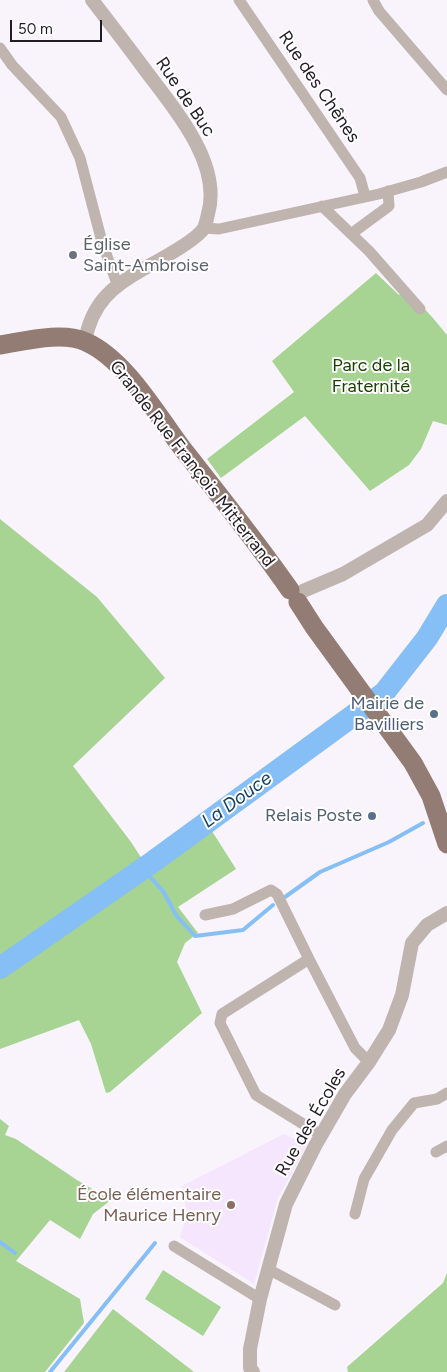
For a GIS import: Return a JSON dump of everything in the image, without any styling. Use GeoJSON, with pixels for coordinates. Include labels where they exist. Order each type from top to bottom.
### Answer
{"type":"FeatureCollection","features":[{"type":"Feature","properties":{"kind":"main road","name":"Grande Rue François Mitterrand"},"geometry":{"type":"LineString","coordinates":[[0,345],[65,337],[85,341],[106,354],[120,366],[297,595],[314,627],[384,720],[413,763],[431,796],[447,844]]}},
{"type":"Feature","properties":{"kind":"street","name":"Rue de Buc"},"geometry":{"type":"LineString","coordinates":[[92,0],[178,114],[198,148],[210,182],[211,197],[204,228]]}},
{"type":"Feature","properties":{"kind":"street","name":"Rue des Chênes"},"geometry":{"type":"LineString","coordinates":[[239,0],[360,178],[365,196]]}},
{"type":"Feature","properties":{"kind":"street"},"geometry":{"type":"LineString","coordinates":[[374,0],[379,11],[447,90]]}},
{"type":"Feature","properties":{"kind":"street"},"geometry":{"type":"LineString","coordinates":[[0,48],[12,65],[60,117],[80,158],[102,242],[117,284]]}},
{"type":"Feature","properties":{"kind":"street"},"geometry":{"type":"LineString","coordinates":[[85,341],[94,311],[117,284],[186,244],[204,228],[219,229],[388,191],[421,182],[447,172]]}},
{"type":"Feature","properties":{"kind":"street"},"geometry":{"type":"LineString","coordinates":[[351,234],[388,206],[388,191]]}},
{"type":"Feature","properties":{"kind":"street"},"geometry":{"type":"LineString","coordinates":[[322,206],[369,251],[420,309]]}},
{"type":"Feature","properties":{"kind":"street"},"geometry":{"type":"LineString","coordinates":[[297,595],[343,574],[427,524],[447,501]]}},
{"type":"Feature","properties":{"kind":"street"},"geometry":{"type":"LineString","coordinates":[[205,915],[233,909],[271,890],[277,894],[355,1048],[369,1062]]}},
{"type":"Feature","properties":{"kind":"street","name":"Rue des Écoles"},"geometry":{"type":"LineString","coordinates":[[250,1371],[250,1350],[260,1299],[286,1204],[321,1135],[345,1094],[390,1030],[399,1004],[412,943],[426,925],[447,913]]}},
{"type":"Feature","properties":{"kind":"street"},"geometry":{"type":"LineString","coordinates":[[309,960],[222,1014],[220,1024],[256,1095],[321,1135]]}},
{"type":"Feature","properties":{"kind":"street"},"geometry":{"type":"LineString","coordinates":[[355,1214],[364,1180],[392,1130],[414,1103],[437,1099],[447,1093]]}},
{"type":"Feature","properties":{"kind":"street"},"geometry":{"type":"LineString","coordinates":[[436,1152],[447,1146]]}},
{"type":"Feature","properties":{"kind":"street"},"geometry":{"type":"LineString","coordinates":[[174,1246],[260,1299]]}},
{"type":"Feature","properties":{"kind":"street"},"geometry":{"type":"LineString","coordinates":[[268,1269],[335,1305]]}},
{"type":"Feature","properties":{"kind":"shaded area","name":"École élémentaire Maurice Henry"},"geometry":{"type":"Polygon","coordinates":[[[284,1134],[307,1145],[278,1198],[254,1284],[180,1237],[187,1212],[182,1186],[284,1134]]]}},
{"type":"Feature","properties":{"kind":"green space","name":"Parc de la Fraternité"},"geometry":{"type":"Polygon","coordinates":[[[376,273],[399,295],[406,289],[447,335],[447,425],[433,421],[421,449],[409,465],[370,491],[305,416],[221,478],[207,459],[294,392],[272,361],[376,273]]]}},
{"type":"Feature","properties":{"kind":"green space"},"geometry":{"type":"Polygon","coordinates":[[[0,519],[97,597],[165,678],[73,766],[131,842],[151,873],[210,828],[236,869],[178,907],[198,933],[185,943],[177,962],[202,1013],[110,1092],[106,1093],[91,1044],[79,1020],[0,1049],[0,519]]]}},
{"type":"Feature","properties":{"kind":"green space"},"geometry":{"type":"Polygon","coordinates":[[[0,1119],[9,1126],[5,1135],[16,1139],[77,1180],[111,1200],[93,1214],[80,1239],[50,1220],[16,1261],[80,1299],[84,1323],[45,1372],[0,1372],[0,1119]]]}},
{"type":"Feature","properties":{"kind":"green space"},"geometry":{"type":"Polygon","coordinates":[[[163,1270],[221,1307],[203,1336],[145,1299],[163,1270]]]}},
{"type":"Feature","properties":{"kind":"green space"},"geometry":{"type":"Polygon","coordinates":[[[447,1273],[447,1372],[348,1372],[347,1367],[443,1283],[447,1273]]]}},
{"type":"Feature","properties":{"kind":"green space"},"geometry":{"type":"Polygon","coordinates":[[[113,1309],[194,1372],[64,1372],[113,1309]]]}},
{"type":"Feature","properties":{"kind":"waterway","name":"La Douce"},"geometry":{"type":"LineString","coordinates":[[0,968],[154,861],[384,693],[427,638],[447,605]]}},
{"type":"Feature","properties":{"kind":"waterway"},"geometry":{"type":"LineString","coordinates":[[285,897],[320,872],[389,842],[423,823]]}},
{"type":"Feature","properties":{"kind":"waterway"},"geometry":{"type":"LineString","coordinates":[[143,869],[163,891],[176,915],[195,936],[243,930],[273,905]]}},
{"type":"Feature","properties":{"kind":"waterway"},"geometry":{"type":"LineString","coordinates":[[0,956],[7,963]]}},
{"type":"Feature","properties":{"kind":"waterway"},"geometry":{"type":"LineString","coordinates":[[0,1242],[15,1253]]}},
{"type":"Feature","properties":{"kind":"waterway"},"geometry":{"type":"LineString","coordinates":[[50,1372],[155,1243]]}},
{"type":"Feature","properties":{"kind":"place","name":"Église Saint-Ambroise"},"geometry":{"type":"Point","coordinates":[73,255]}},
{"type":"Feature","properties":{"kind":"place","name":"Mairie de Bavilliers"},"geometry":{"type":"Point","coordinates":[434,714]}},
{"type":"Feature","properties":{"kind":"place","name":"Relais Poste"},"geometry":{"type":"Point","coordinates":[372,816]}},
{"type":"Feature","properties":{"kind":"place","name":"École élémentaire Maurice Henry"},"geometry":{"type":"Point","coordinates":[231,1205]}}]}
